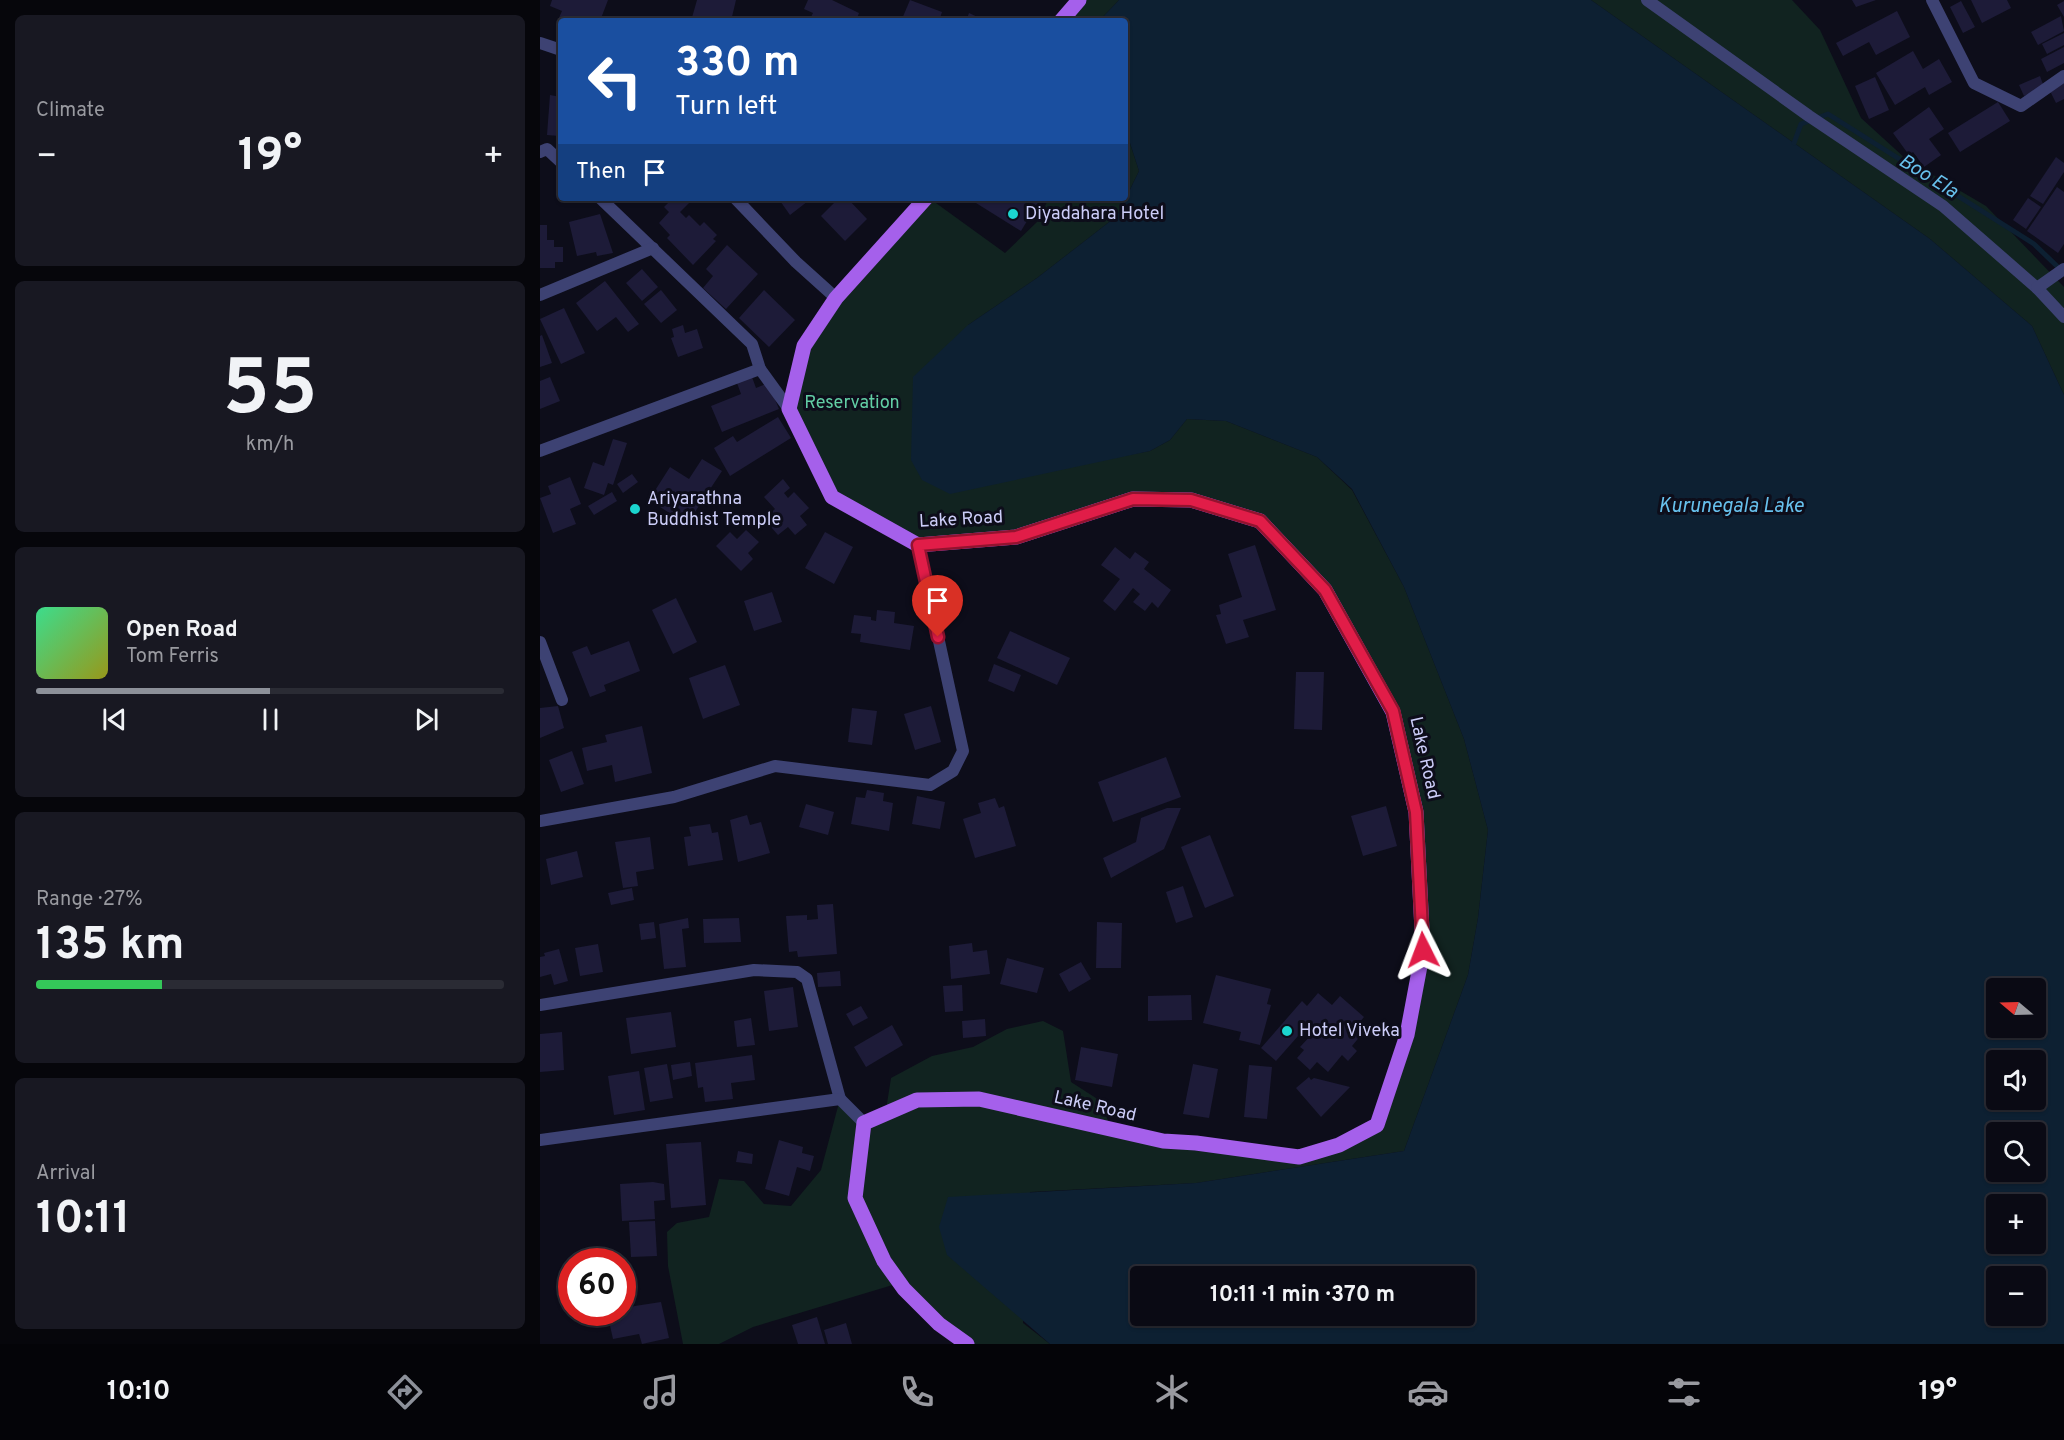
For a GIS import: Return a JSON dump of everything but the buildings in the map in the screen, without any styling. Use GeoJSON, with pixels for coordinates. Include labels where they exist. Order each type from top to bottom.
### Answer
{"type":"FeatureCollection","features":[{"type":"Feature","properties":{"kind":"main road"},"geometry":{"type":"LineString","coordinates":[[1064,18],[1079,0]]}},
{"type":"Feature","properties":{"kind":"main road"},"geometry":{"type":"LineString","coordinates":[[789,409],[804,346],[836,298],[923,201]]}},
{"type":"Feature","properties":{"kind":"main road","name":"Lake Road"},"geometry":{"type":"LineString","coordinates":[[789,409],[832,497],[918,545],[1016,537],[1133,499],[1191,500],[1260,521],[1325,590],[1393,711],[1416,812],[1423,950],[1407,1035],[1377,1125],[1339,1145],[1299,1156],[1196,1143],[1163,1142],[979,1099],[917,1100],[864,1123]]}},
{"type":"Feature","properties":{"kind":"main road"},"geometry":{"type":"LineString","coordinates":[[864,1123],[855,1198],[884,1261],[904,1289],[939,1324],[967,1344]]}},
{"type":"Feature","properties":{"kind":"street"},"geometry":{"type":"LineString","coordinates":[[1647,0],[1809,116],[1943,206],[2037,288],[2064,317]]}},
{"type":"Feature","properties":{"kind":"street"},"geometry":{"type":"LineString","coordinates":[[1932,0],[1974,83],[2021,106],[2064,76]]}},
{"type":"Feature","properties":{"kind":"street"},"geometry":{"type":"LineString","coordinates":[[540,43],[558,50]]}},
{"type":"Feature","properties":{"kind":"street"},"geometry":{"type":"LineString","coordinates":[[542,147],[558,160]]}},
{"type":"Feature","properties":{"kind":"street"},"geometry":{"type":"LineString","coordinates":[[603,201],[752,344],[760,369],[789,409]]}},
{"type":"Feature","properties":{"kind":"street"},"geometry":{"type":"LineString","coordinates":[[738,201],[796,262],[836,298]]}},
{"type":"Feature","properties":{"kind":"street"},"geometry":{"type":"LineString","coordinates":[[540,295],[653,248]]}},
{"type":"Feature","properties":{"kind":"street"},"geometry":{"type":"LineString","coordinates":[[2037,288],[2060,272]]}},
{"type":"Feature","properties":{"kind":"street"},"geometry":{"type":"LineString","coordinates":[[540,451],[760,369]]}},
{"type":"Feature","properties":{"kind":"street"},"geometry":{"type":"LineString","coordinates":[[540,821],[674,797],[775,766],[930,784],[953,771],[963,751],[918,545]]}},
{"type":"Feature","properties":{"kind":"street"},"geometry":{"type":"LineString","coordinates":[[540,642],[562,700]]}},
{"type":"Feature","properties":{"kind":"street"},"geometry":{"type":"LineString","coordinates":[[540,1005],[754,970],[797,972],[807,980],[840,1100],[864,1123]]}},
{"type":"Feature","properties":{"kind":"street"},"geometry":{"type":"LineString","coordinates":[[540,1140],[840,1100]]}},
{"type":"Feature","properties":{"kind":"green space"},"geometry":{"type":"Polygon","coordinates":[[[1079,0],[1119,0],[1102,18],[1064,18],[1079,0]]]}},
{"type":"Feature","properties":{"kind":"green space"},"geometry":{"type":"Polygon","coordinates":[[[1591,0],[1792,0],[1820,30],[1861,118],[1906,159],[1986,206],[2064,287],[2064,395],[2032,326],[1930,239],[1591,0]]]}},
{"type":"Feature","properties":{"kind":"green space","name":"Reservation"},"geometry":{"type":"Polygon","coordinates":[[[1128,140],[1129,140],[1139,171],[1128,194],[1128,140]]]}},
{"type":"Feature","properties":{"kind":"green space","name":"Reservation"},"geometry":{"type":"Polygon","coordinates":[[[926,201],[933,201],[1005,253],[1037,222],[1048,201],[1124,201],[1117,216],[1037,278],[968,325],[1081,464],[1150,451],[1170,440],[1187,419],[1226,421],[1317,457],[1352,490],[1404,587],[1464,739],[1488,830],[1478,918],[1468,975],[1404,1151],[1196,1183],[1030,1192],[1023,1323],[1050,1344],[967,1344],[896,1284],[753,1327],[719,1344],[683,1344],[668,1266],[667,1232],[677,1223],[709,1217],[719,1179],[744,1181],[764,1204],[791,1206],[821,1170],[840,1099],[864,1123],[886,1110],[891,1078],[932,1056],[973,1047],[1007,1029],[1043,1021],[1063,1031],[1071,1082],[1099,1100],[1113,1132],[1299,1156],[1377,1125],[1423,950],[1416,812],[1393,712],[1325,590],[1260,521],[1191,500],[1133,499],[1016,537],[918,545],[832,497],[789,409],[804,346],[926,201]]]}},
{"type":"Feature","properties":{"kind":"water","name":"Kurunegala Lake"},"geometry":{"type":"Polygon","coordinates":[[[1119,0],[1591,0],[1930,239],[2032,326],[2064,395],[2064,1344],[1050,1344],[947,1255],[939,1227],[948,1197],[1196,1183],[1404,1151],[1468,975],[1478,918],[1488,830],[1464,739],[1404,587],[1352,489],[1317,457],[1226,421],[1187,419],[1170,440],[1150,451],[950,494],[922,480],[911,460],[913,377],[968,325],[1037,278],[1117,216],[1124,201],[1128,201],[1128,194],[1139,171],[1128,140],[1128,18],[1102,18],[1119,0]]]}},
{"type":"Feature","properties":{"kind":"waterway","name":"Boo Ela"},"geometry":{"type":"LineString","coordinates":[[1794,143],[1801,124],[1828,114],[2034,244],[2062,271]]}},
{"type":"Feature","properties":{"kind":"place","name":"Diyadahara Hotel"},"geometry":{"type":"Point","coordinates":[1013,214]}},
{"type":"Feature","properties":{"kind":"place","name":"Ariyarathna Buddhist Temple"},"geometry":{"type":"Point","coordinates":[635,509]}},
{"type":"Feature","properties":{"kind":"place","name":"Hotel Viveka"},"geometry":{"type":"Point","coordinates":[1287,1031]}},
{"type":"Feature","properties":{"kind":"route"},"geometry":{"type":"LineString","coordinates":[[938,637],[918,545],[1016,537],[1133,499],[1191,500],[1260,521],[1325,590],[1393,711],[1416,812],[1423,950]]}}]}
